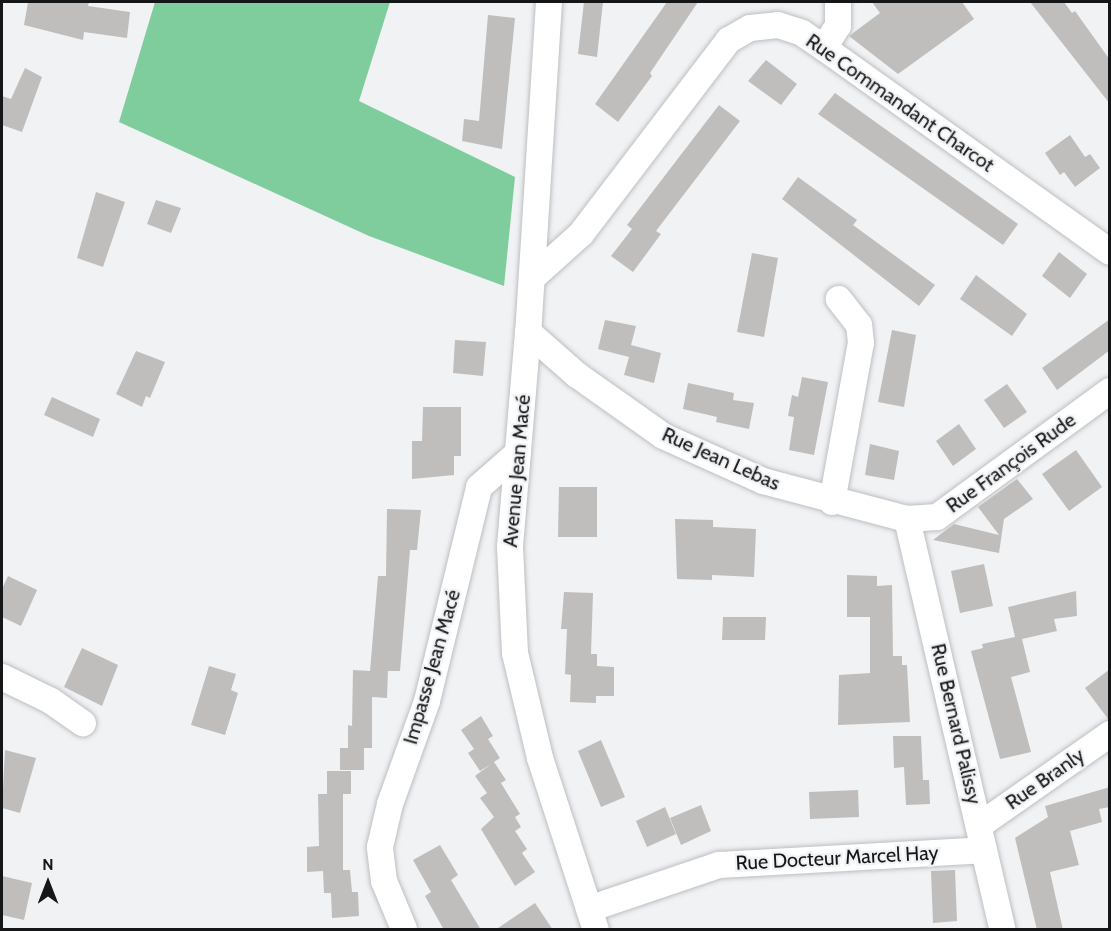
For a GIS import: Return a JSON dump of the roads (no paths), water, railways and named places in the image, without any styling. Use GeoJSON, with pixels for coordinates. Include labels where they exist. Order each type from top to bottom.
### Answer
{"type":"FeatureCollection","features":[{"type":"Feature","properties":{"kind":"street","name":"Avenue Jean Macé"},"geometry":{"type":"LineString","coordinates":[[549,2],[532,278],[510,547],[515,653],[540,758],[593,919]]}},
{"type":"Feature","properties":{"kind":"street"},"geometry":{"type":"LineString","coordinates":[[824,48],[838,26],[838,2]]}},
{"type":"Feature","properties":{"kind":"street","name":"Rue Commandant Charcot"},"geometry":{"type":"LineString","coordinates":[[532,278],[581,234],[729,40],[750,28],[778,25],[802,33],[824,48],[1110,252]]}},
{"type":"Feature","properties":{"kind":"street"},"geometry":{"type":"LineString","coordinates":[[832,502],[861,343],[859,325],[839,299]]}},
{"type":"Feature","properties":{"kind":"street","name":"Rue Jean Lebas"},"geometry":{"type":"LineString","coordinates":[[528,332],[577,375],[663,436],[764,481],[832,502],[907,519]]}},
{"type":"Feature","properties":{"kind":"street","name":"Rue François Rude"},"geometry":{"type":"LineString","coordinates":[[907,519],[937,517],[1110,391]]}},
{"type":"Feature","properties":{"kind":"street","name":"Impasse Jean Macé"},"geometry":{"type":"LineString","coordinates":[[404,929],[384,881],[380,847],[390,804],[427,701],[479,487],[518,453]]}},
{"type":"Feature","properties":{"kind":"street","name":"Rue Bernard Palissy"},"geometry":{"type":"LineString","coordinates":[[907,519],[1003,930]]}},
{"type":"Feature","properties":{"kind":"street"},"geometry":{"type":"LineString","coordinates":[[2,677],[51,702],[83,723]]}},
{"type":"Feature","properties":{"kind":"street","name":"Rue Branly"},"geometry":{"type":"LineString","coordinates":[[982,838],[1110,734]]}},
{"type":"Feature","properties":{"kind":"street","name":"Rue Docteur Marcel Hay"},"geometry":{"type":"LineString","coordinates":[[593,919],[719,865],[982,838]]}}]}
